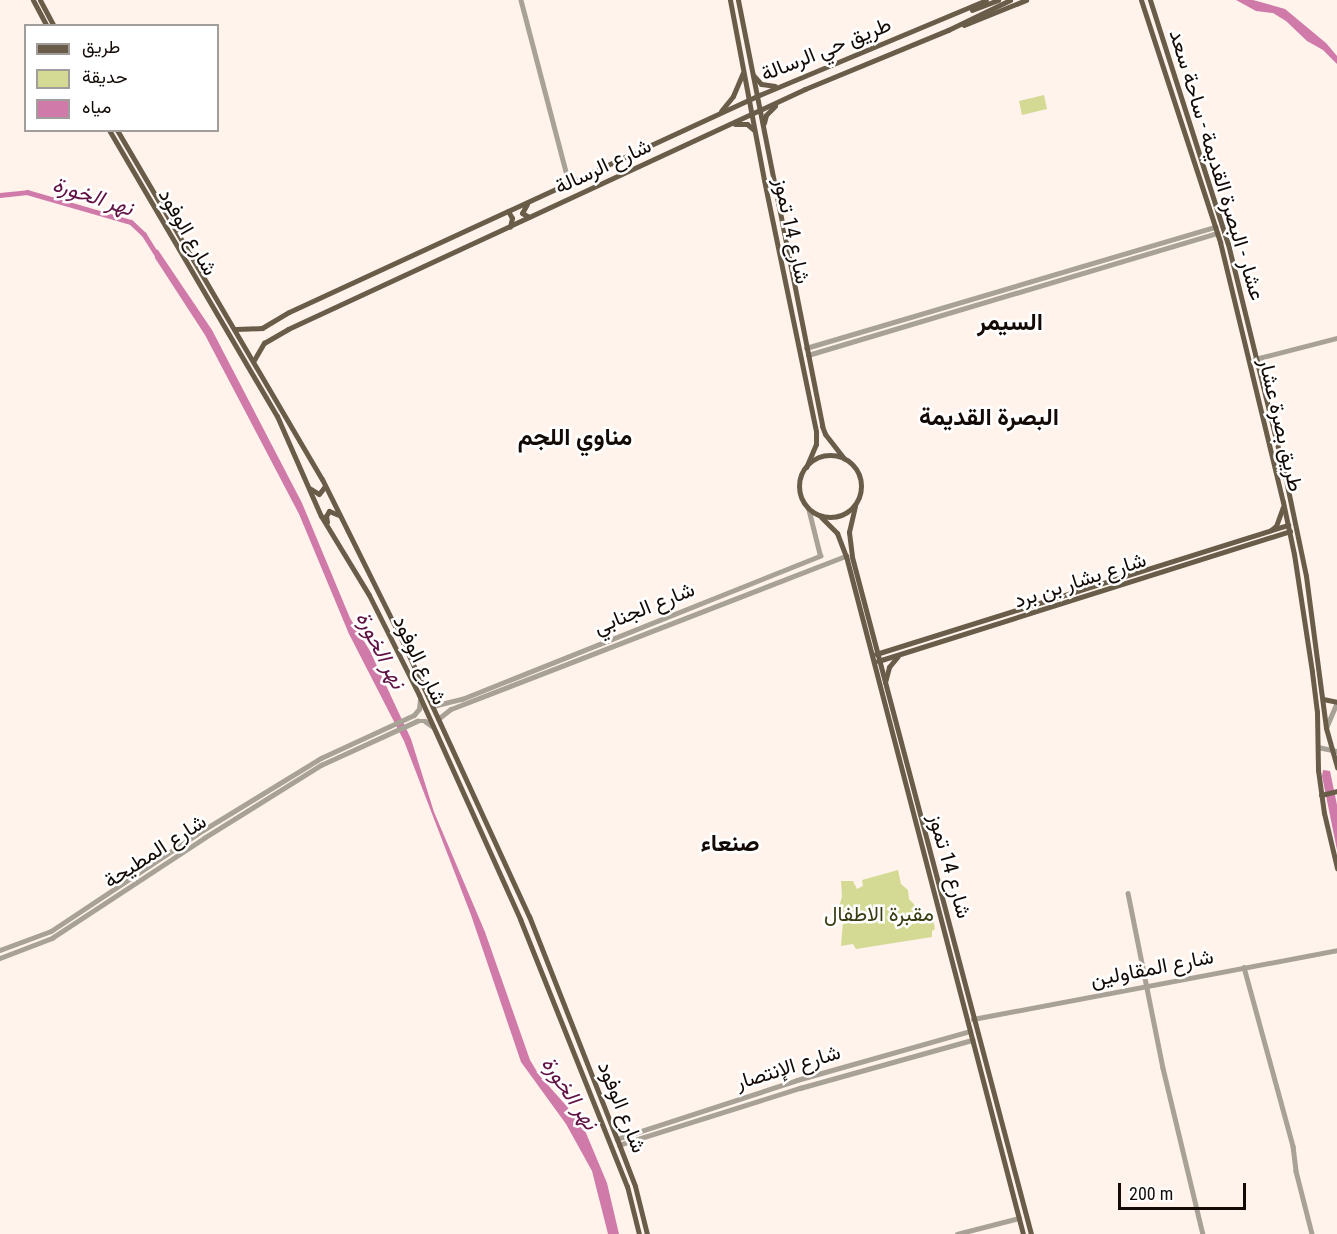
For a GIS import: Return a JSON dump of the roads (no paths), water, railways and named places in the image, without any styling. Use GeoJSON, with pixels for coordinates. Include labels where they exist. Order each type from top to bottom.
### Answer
{"type":"FeatureCollection","features":[{"type":"Feature","properties":{"kind":"main road"},"geometry":{"type":"LineString","coordinates":[[33,0],[46,24]]}},
{"type":"Feature","properties":{"kind":"main road"},"geometry":{"type":"LineString","coordinates":[[40,0],[53,24]]}},
{"type":"Feature","properties":{"kind":"main road","name":"شارع 14 تموز"},"geometry":{"type":"LineString","coordinates":[[730,0],[816,432],[816,444],[806,467]]}},
{"type":"Feature","properties":{"kind":"main road","name":"شارع 14 تموز"},"geometry":{"type":"LineString","coordinates":[[738,0],[822,426],[825,434],[844,458]]}},
{"type":"Feature","properties":{"kind":"main road","name":"طريق حي الرسالة"},"geometry":{"type":"LineString","coordinates":[[756,96],[986,0]]}},
{"type":"Feature","properties":{"kind":"main road","name":"طريق حي الرسالة"},"geometry":{"type":"LineString","coordinates":[[942,20],[998,0]]}},
{"type":"Feature","properties":{"kind":"main road","name":"شارع الرسالة"},"geometry":{"type":"LineString","coordinates":[[254,360],[264,343],[288,329],[784,99],[948,30],[1010,0]]}},
{"type":"Feature","properties":{"kind":"main road"},"geometry":{"type":"LineString","coordinates":[[948,30],[1026,0]]}},
{"type":"Feature","properties":{"kind":"main road","name":"طريق بصرة عشار"},"geometry":{"type":"LineString","coordinates":[[1141,0],[1216,230],[1283,505],[1312,672],[1323,794],[1337,868]]}},
{"type":"Feature","properties":{"kind":"main road","name":"عشار - البصرة القديمة - ساحة سعد"},"geometry":{"type":"LineString","coordinates":[[1150,0],[1228,244],[1296,526],[1326,728],[1335,750],[1337,767]]}},
{"type":"Feature","properties":{"kind":"main road"},"geometry":{"type":"LineString","coordinates":[[751,71],[761,84],[780,86]]}},
{"type":"Feature","properties":{"kind":"main road"},"geometry":{"type":"LineString","coordinates":[[720,113],[734,96],[744,72]]}},
{"type":"Feature","properties":{"kind":"main road","name":"شارع الرسالة"},"geometry":{"type":"LineString","coordinates":[[236,329],[258,329],[756,96]]}},
{"type":"Feature","properties":{"kind":"main road"},"geometry":{"type":"LineString","coordinates":[[765,139],[766,115],[784,99]]}},
{"type":"Feature","properties":{"kind":"main road"},"geometry":{"type":"LineString","coordinates":[[728,126],[747,124],[756,134]]}},
{"type":"Feature","properties":{"kind":"main road","name":"شارع الوفود"},"geometry":{"type":"LineString","coordinates":[[110,132],[277,416],[329,529],[369,595],[419,695],[520,919],[623,1176],[639,1234]]}},
{"type":"Feature","properties":{"kind":"main road","name":"شارع الوفود"},"geometry":{"type":"LineString","coordinates":[[118,132],[236,329],[325,486],[434,706],[529,916],[619,1142],[635,1186],[647,1234]]}},
{"type":"Feature","properties":{"kind":"main road"},"geometry":{"type":"LineString","coordinates":[[531,201],[524,207],[522,213],[526,218],[536,215]]}},
{"type":"Feature","properties":{"kind":"main road"},"geometry":{"type":"LineString","coordinates":[[508,211],[513,221],[510,227]]}},
{"type":"Feature","properties":{"kind":"main road"},"geometry":{"type":"LineString","coordinates":[[282,317],[283,326],[288,329]]}},
{"type":"Feature","properties":{"kind":"main road"},"geometry":{"type":"LineString","coordinates":[[830,455],[844,458],[854,466],[861,480],[860,496],[855,506],[843,515],[821,517],[808,508],[800,495],[799,484],[806,467],[821,457],[830,455]]}},
{"type":"Feature","properties":{"kind":"main road"},"geometry":{"type":"LineString","coordinates":[[308,485],[319,494],[325,486]]}},
{"type":"Feature","properties":{"kind":"main road"},"geometry":{"type":"LineString","coordinates":[[1269,531],[1276,526],[1283,505]]}},
{"type":"Feature","properties":{"kind":"main road","name":"شارع 14 تموز"},"geometry":{"type":"LineString","coordinates":[[855,506],[850,520],[849,542],[972,1040],[1023,1234]]}},
{"type":"Feature","properties":{"kind":"main road"},"geometry":{"type":"LineString","coordinates":[[329,529],[326,516],[329,511],[335,511],[342,519]]}},
{"type":"Feature","properties":{"kind":"main road","name":"شارع 14 تموز"},"geometry":{"type":"LineString","coordinates":[[821,517],[837,533],[846,556],[885,686],[1031,1234]]}},
{"type":"Feature","properties":{"kind":"main road","name":"شارع بشار بن برد"},"geometry":{"type":"LineString","coordinates":[[876,658],[900,654],[1296,526]]}},
{"type":"Feature","properties":{"kind":"main road","name":"شارع بشار بن برد"},"geometry":{"type":"LineString","coordinates":[[876,658],[895,648],[1269,531],[1288,528]]}},
{"type":"Feature","properties":{"kind":"main road"},"geometry":{"type":"LineString","coordinates":[[874,639],[888,649],[895,648]]}},
{"type":"Feature","properties":{"kind":"main road"},"geometry":{"type":"LineString","coordinates":[[885,686],[889,667],[900,654]]}},
{"type":"Feature","properties":{"kind":"main road"},"geometry":{"type":"LineString","coordinates":[[1323,699],[1337,702]]}},
{"type":"Feature","properties":{"kind":"main road"},"geometry":{"type":"LineString","coordinates":[[1323,794],[1337,791]]}},
{"type":"Feature","properties":{"kind":"street"},"geometry":{"type":"LineString","coordinates":[[521,0],[569,183]]}},
{"type":"Feature","properties":{"kind":"street"},"geometry":{"type":"LineString","coordinates":[[806,348],[1216,230]]}},
{"type":"Feature","properties":{"kind":"street"},"geometry":{"type":"LineString","coordinates":[[808,356],[1216,230]]}},
{"type":"Feature","properties":{"kind":"street"},"geometry":{"type":"LineString","coordinates":[[1255,359],[1337,338]]}},
{"type":"Feature","properties":{"kind":"street","name":"شارع الجنابي"},"geometry":{"type":"LineString","coordinates":[[438,719],[450,707],[820,556],[808,508]]}},
{"type":"Feature","properties":{"kind":"street","name":"شارع الجنابي"},"geometry":{"type":"LineString","coordinates":[[434,706],[450,707],[846,556]]}},
{"type":"Feature","properties":{"kind":"street","name":"شارع المطيحة"},"geometry":{"type":"LineString","coordinates":[[0,950],[49,932],[196,834],[321,758],[408,718],[419,709],[419,695]]}},
{"type":"Feature","properties":{"kind":"street"},"geometry":{"type":"LineString","coordinates":[[1326,728],[1337,702]]}},
{"type":"Feature","properties":{"kind":"street","name":"شارع المطيحة"},"geometry":{"type":"LineString","coordinates":[[0,958],[44,942],[78,922],[204,838],[324,764],[411,724],[423,721],[436,731]]}},
{"type":"Feature","properties":{"kind":"street"},"geometry":{"type":"LineString","coordinates":[[1318,747],[1335,750]]}},
{"type":"Feature","properties":{"kind":"street"},"geometry":{"type":"LineString","coordinates":[[321,758],[324,764]]}},
{"type":"Feature","properties":{"kind":"street"},"geometry":{"type":"LineString","coordinates":[[1128,893],[1145,986],[1203,1234]]}},
{"type":"Feature","properties":{"kind":"street"},"geometry":{"type":"LineString","coordinates":[[74,916],[78,922]]}},
{"type":"Feature","properties":{"kind":"street","name":"شارع المقاولين"},"geometry":{"type":"LineString","coordinates":[[973,1019],[1337,950]]}},
{"type":"Feature","properties":{"kind":"street"},"geometry":{"type":"LineString","coordinates":[[1244,967],[1293,1146],[1296,1171],[1312,1234]]}},
{"type":"Feature","properties":{"kind":"street","name":"شارع الإنتصار"},"geometry":{"type":"LineString","coordinates":[[619,1142],[644,1131],[797,1080],[970,1031]]}},
{"type":"Feature","properties":{"kind":"street"},"geometry":{"type":"LineString","coordinates":[[947,1038],[949,1046]]}},
{"type":"Feature","properties":{"kind":"street","name":"شارع الإنتصار"},"geometry":{"type":"LineString","coordinates":[[619,1142],[646,1138],[800,1088],[972,1040]]}},
{"type":"Feature","properties":{"kind":"street"},"geometry":{"type":"LineString","coordinates":[[644,1131],[646,1138]]}},
{"type":"Feature","properties":{"kind":"street"},"geometry":{"type":"LineString","coordinates":[[957,1234],[1018,1218]]}},
{"type":"Feature","properties":{"kind":"water"},"geometry":{"type":"Polygon","coordinates":[[[1236,0],[1253,0],[1285,9],[1326,43],[1337,56],[1337,64],[1286,21],[1273,13],[1256,11],[1236,0]]]}},
{"type":"Feature","properties":{"kind":"water","name":"نهر الخورة"},"geometry":{"type":"Polygon","coordinates":[[[154,249],[158,250],[212,330],[302,503],[350,618],[370,651],[411,739],[434,812],[485,932],[530,1060],[539,1075],[571,1111],[586,1133],[607,1183],[619,1234],[608,1234],[592,1171],[566,1124],[521,1062],[471,915],[404,741],[349,634],[299,514],[205,335],[155,258],[154,249]]]}},
{"type":"Feature","properties":{"kind":"water"},"geometry":{"type":"Polygon","coordinates":[[[1323,770],[1330,771],[1337,805],[1337,850],[1322,776],[1323,770]]]}},
{"type":"Feature","properties":{"kind":"waterway","name":"نهر الخورة"},"geometry":{"type":"LineString","coordinates":[[0,195],[27,192],[131,222],[144,234],[156,253]]}},
{"type":"Feature","properties":{"kind":"district","name":"السيمر"},"geometry":{"type":"Point","coordinates":[1010,323]}},
{"type":"Feature","properties":{"kind":"district","name":"البصرة القديمة"},"geometry":{"type":"Point","coordinates":[989,418]}},
{"type":"Feature","properties":{"kind":"district","name":"مناوي اللجم"},"geometry":{"type":"Point","coordinates":[575,438]}},
{"type":"Feature","properties":{"kind":"district","name":"صنعاء"},"geometry":{"type":"Point","coordinates":[730,844]}},
{"type":"Feature","properties":{"kind":"park label","name":"مقبرة الاطفال"},"geometry":{"type":"Point","coordinates":[879,914]}}]}
